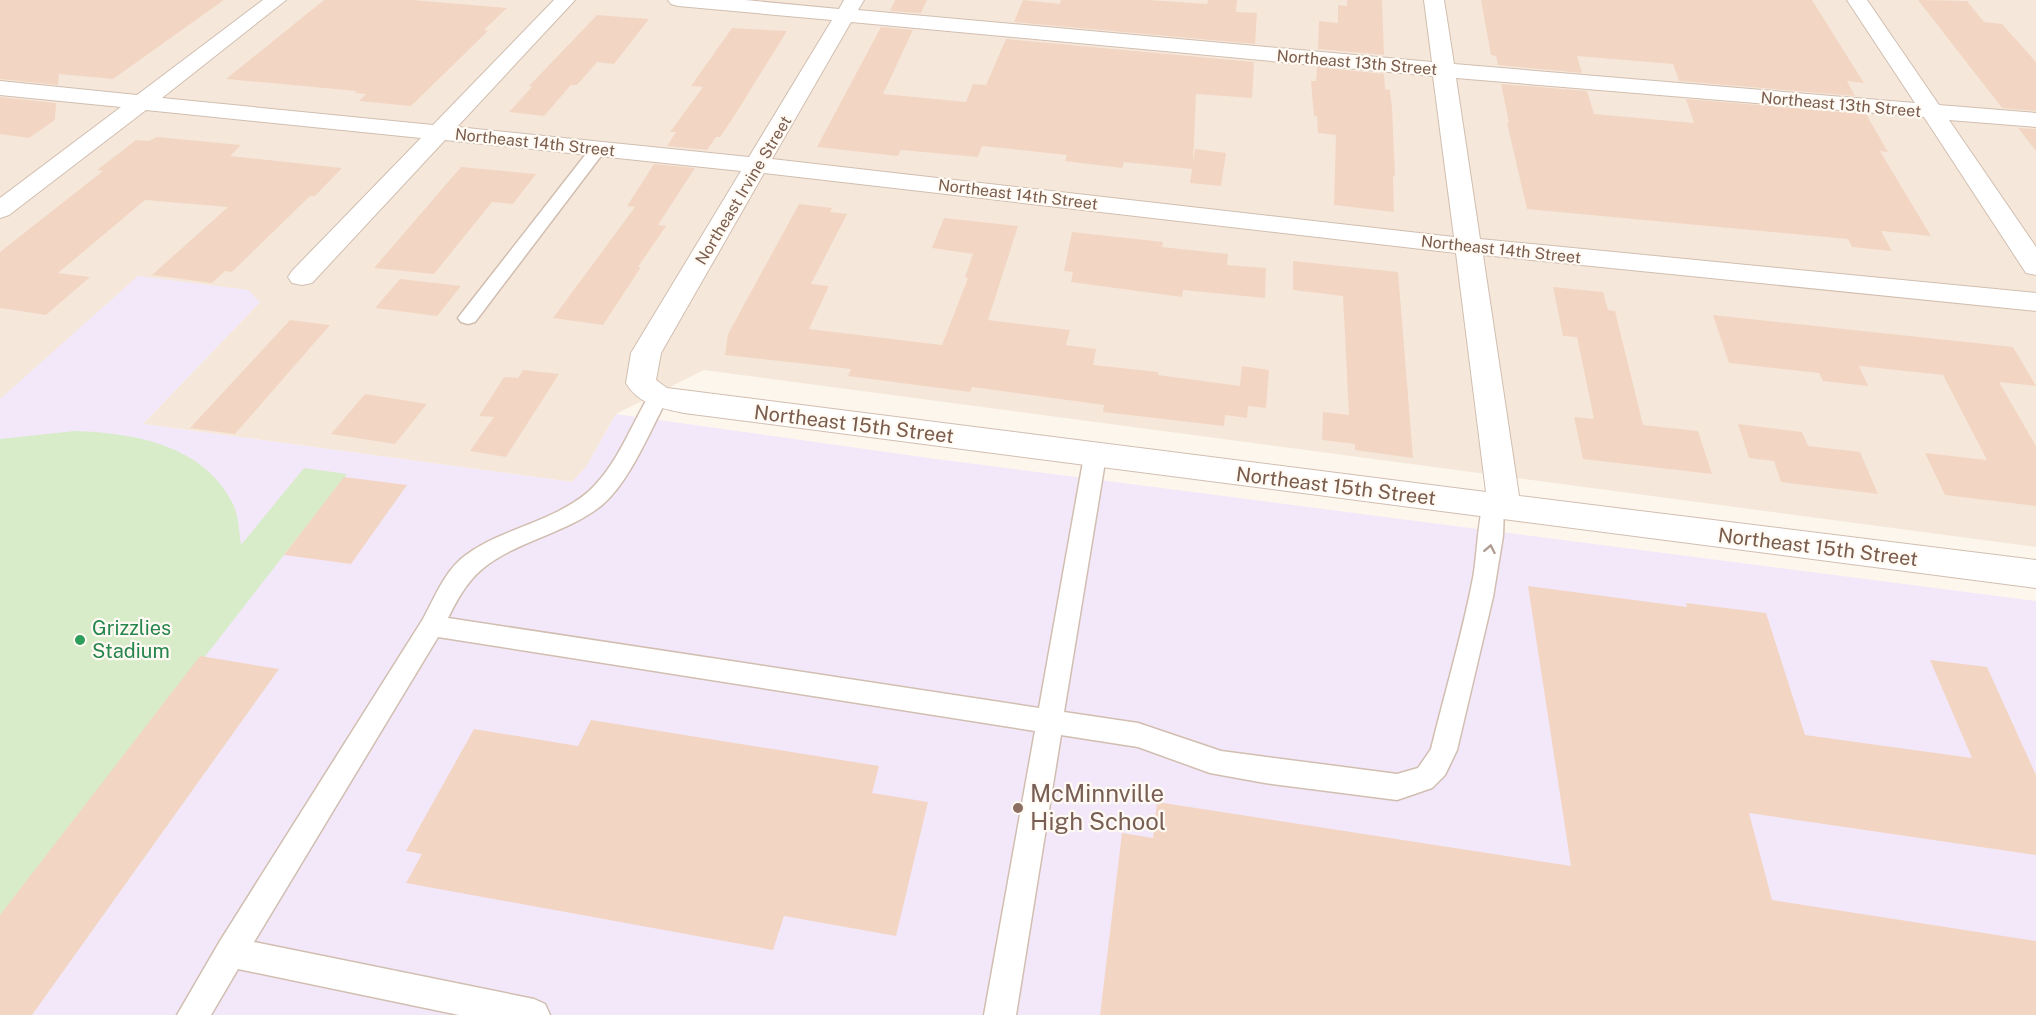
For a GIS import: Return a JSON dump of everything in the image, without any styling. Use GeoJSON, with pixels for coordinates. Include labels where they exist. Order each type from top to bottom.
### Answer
{"type":"FeatureCollection","features":[{"type":"Feature","properties":{"kind":"street"},"geometry":{"type":"LineString","coordinates":[[0,210],[276,0]]}},
{"type":"Feature","properties":{"kind":"street"},"geometry":{"type":"LineString","coordinates":[[302,277],[565,0]]}},
{"type":"Feature","properties":{"kind":"street","name":"Northeast 13th Street"},"geometry":{"type":"LineString","coordinates":[[678,0],[850,7],[1443,70],[2036,120]]}},
{"type":"Feature","properties":{"kind":"street"},"geometry":{"type":"LineString","coordinates":[[1434,0],[1468,246],[1498,506]]}},
{"type":"Feature","properties":{"kind":"street"},"geometry":{"type":"LineString","coordinates":[[1857,0],[2036,267]]}},
{"type":"Feature","properties":{"kind":"street","name":"Northeast Irvine Street"},"geometry":{"type":"LineString","coordinates":[[649,390],[646,352],[850,7]]}},
{"type":"Feature","properties":{"kind":"street","name":"Northeast 14th Street"},"geometry":{"type":"LineString","coordinates":[[0,88],[758,165],[1468,246],[2036,302]]}},
{"type":"Feature","properties":{"kind":"street","name":"Northeast 15th Street"},"geometry":{"type":"LineString","coordinates":[[649,390],[1095,456],[2036,574]]}},
{"type":"Feature","properties":{"kind":"lane"},"geometry":{"type":"LineString","coordinates":[[468,318],[599,148]]}},
{"type":"Feature","properties":{"kind":"lane"},"geometry":{"type":"LineString","coordinates":[[193,1015],[432,626],[455,582],[474,562],[508,543],[563,518],[592,500],[610,484],[649,390]]}},
{"type":"Feature","properties":{"kind":"lane"},"geometry":{"type":"LineString","coordinates":[[1000,1015],[1095,456]]}},
{"type":"Feature","properties":{"kind":"lane"},"geometry":{"type":"LineString","coordinates":[[432,626],[1138,735],[1165,743],[1191,755],[1220,763],[1397,787],[1419,782],[1434,772],[1444,750],[1482,591],[1498,506]]}},
{"type":"Feature","properties":{"kind":"lane"},"geometry":{"type":"LineString","coordinates":[[231,952],[534,1015]]}},
{"type":"Feature","properties":{"kind":"shaded area"},"geometry":{"type":"Polygon","coordinates":[[[0,0],[2036,0],[2036,547],[704,370],[616,414],[586,467],[572,482],[143,424],[260,302],[0,399],[0,0]]]}},
{"type":"Feature","properties":{"kind":"shaded area","name":"McMinnville High School"},"geometry":{"type":"Polygon","coordinates":[[[138,276],[248,290],[260,302],[143,424],[572,482],[586,467],[616,414],[936,459],[2036,601],[2036,1015],[0,1015],[0,399],[138,276]]]}},
{"type":"Feature","properties":{"kind":"green space"},"geometry":{"type":"Polygon","coordinates":[[[75,431],[144,439],[166,446],[205,468],[220,484],[233,504],[238,519],[241,545],[304,468],[347,474],[0,920],[0,439],[75,431]]]}},
{"type":"Feature","properties":{"kind":"building"},"geometry":{"type":"Polygon","coordinates":[[[0,0],[224,0],[113,79],[59,74],[58,85],[0,79],[0,0]]]}},
{"type":"Feature","properties":{"kind":"building"},"geometry":{"type":"Polygon","coordinates":[[[324,0],[412,0],[507,8],[484,30],[488,31],[411,106],[359,101],[366,94],[354,93],[357,91],[226,79],[324,0]]]}},
{"type":"Feature","properties":{"kind":"building"},"geometry":{"type":"Polygon","coordinates":[[[895,0],[927,0],[921,13],[890,11],[895,0]]]}},
{"type":"Feature","properties":{"kind":"building"},"geometry":{"type":"Polygon","coordinates":[[[1023,0],[1060,4],[1061,0],[1149,0],[1207,4],[1208,0],[1237,0],[1236,12],[1257,13],[1255,44],[1014,22],[1023,0]]]}},
{"type":"Feature","properties":{"kind":"building"},"geometry":{"type":"Polygon","coordinates":[[[1347,0],[1382,0],[1384,55],[1318,49],[1319,21],[1338,23],[1338,5],[1347,6],[1347,0]]]}},
{"type":"Feature","properties":{"kind":"building"},"geometry":{"type":"Polygon","coordinates":[[[1481,0],[1812,0],[1864,83],[1847,81],[1855,96],[1679,81],[1673,64],[1577,56],[1582,73],[1498,65],[1496,56],[1491,55],[1481,0]]]}},
{"type":"Feature","properties":{"kind":"building"},"geometry":{"type":"Polygon","coordinates":[[[1918,0],[1967,1],[1984,22],[2002,24],[2036,62],[2036,111],[2002,108],[1918,0]]]}},
{"type":"Feature","properties":{"kind":"building"},"geometry":{"type":"Polygon","coordinates":[[[597,15],[649,19],[614,64],[597,62],[577,85],[571,85],[544,116],[509,112],[532,87],[529,86],[597,15]]]}},
{"type":"Feature","properties":{"kind":"building"},"geometry":{"type":"Polygon","coordinates":[[[881,27],[913,30],[883,94],[966,102],[973,84],[986,85],[1006,39],[1254,62],[1252,98],[1196,94],[1193,163],[1195,149],[1226,153],[1221,186],[1190,183],[1192,169],[1124,162],[1122,168],[1065,161],[1067,155],[982,146],[978,157],[901,150],[898,156],[817,147],[881,27]]]}},
{"type":"Feature","properties":{"kind":"building"},"geometry":{"type":"Polygon","coordinates":[[[732,28],[787,31],[733,118],[720,137],[716,137],[707,150],[667,146],[676,132],[670,132],[703,87],[691,86],[732,28]]]}},
{"type":"Feature","properties":{"kind":"building"},"geometry":{"type":"Polygon","coordinates":[[[1317,67],[1384,74],[1385,89],[1390,90],[1392,108],[1394,212],[1334,205],[1336,135],[1318,133],[1311,81],[1316,81],[1317,67]]]}},
{"type":"Feature","properties":{"kind":"building"},"geometry":{"type":"Polygon","coordinates":[[[1501,84],[1587,91],[1594,114],[1694,123],[1686,99],[1866,114],[1888,152],[1880,151],[1931,236],[1881,231],[1892,251],[1852,247],[1848,239],[1527,209],[1507,123],[1509,123],[1501,84]]]}},
{"type":"Feature","properties":{"kind":"building"},"geometry":{"type":"Polygon","coordinates":[[[0,97],[56,103],[55,120],[29,138],[0,134],[0,97]]]}},
{"type":"Feature","properties":{"kind":"building"},"geometry":{"type":"Polygon","coordinates":[[[2018,128],[2036,129],[2036,151],[2018,128]]]}},
{"type":"Feature","properties":{"kind":"building"},"geometry":{"type":"Polygon","coordinates":[[[157,137],[241,145],[230,156],[342,168],[232,272],[225,271],[212,283],[152,275],[228,207],[145,200],[58,273],[90,277],[46,315],[0,308],[0,252],[103,171],[97,170],[136,140],[149,141],[157,137]]]}},
{"type":"Feature","properties":{"kind":"building"},"geometry":{"type":"Polygon","coordinates":[[[654,164],[695,168],[658,225],[666,226],[603,325],[553,318],[635,207],[627,206],[654,164]]]}},
{"type":"Feature","properties":{"kind":"building"},"geometry":{"type":"Polygon","coordinates":[[[461,167],[536,174],[513,204],[492,202],[434,274],[374,268],[461,167]]]}},
{"type":"Feature","properties":{"kind":"building"},"geometry":{"type":"Polygon","coordinates":[[[799,204],[832,208],[830,212],[847,214],[811,284],[829,286],[809,329],[942,345],[968,278],[965,277],[973,254],[932,248],[944,218],[1018,226],[988,320],[1070,330],[1066,345],[1096,349],[1093,365],[1158,372],[1158,375],[1240,386],[1242,366],[1269,370],[1266,408],[1248,406],[1247,418],[1225,415],[1224,426],[1103,412],[1104,405],[972,387],[970,392],[848,376],[851,369],[725,355],[728,334],[799,204]]]}},
{"type":"Feature","properties":{"kind":"building"},"geometry":{"type":"Polygon","coordinates":[[[1072,232],[1163,242],[1162,247],[1228,254],[1227,265],[1266,268],[1265,298],[1183,290],[1182,297],[1071,282],[1073,272],[1064,271],[1072,232]]]}},
{"type":"Feature","properties":{"kind":"building"},"geometry":{"type":"Polygon","coordinates":[[[1293,261],[1398,272],[1413,458],[1355,450],[1355,444],[1322,440],[1323,412],[1349,415],[1343,296],[1293,290],[1293,261]]]}},
{"type":"Feature","properties":{"kind":"building"},"geometry":{"type":"Polygon","coordinates":[[[400,279],[461,286],[437,316],[375,308],[400,279]]]}},
{"type":"Feature","properties":{"kind":"building"},"geometry":{"type":"Polygon","coordinates":[[[1553,287],[1603,292],[1608,310],[1615,311],[1643,425],[1698,431],[1712,474],[1583,459],[1574,417],[1594,419],[1577,337],[1563,336],[1553,287]]]}},
{"type":"Feature","properties":{"kind":"building"},"geometry":{"type":"Polygon","coordinates":[[[1713,315],[2013,347],[2036,386],[1999,382],[2036,446],[2036,506],[1945,495],[1925,453],[1987,460],[1943,375],[1859,366],[1868,386],[1823,381],[1819,373],[1729,363],[1713,315]]]}},
{"type":"Feature","properties":{"kind":"building"},"geometry":{"type":"Polygon","coordinates":[[[290,320],[330,325],[235,434],[190,428],[290,320]]]}},
{"type":"Feature","properties":{"kind":"building"},"geometry":{"type":"Polygon","coordinates":[[[523,370],[559,374],[506,457],[470,451],[494,417],[479,416],[504,377],[518,378],[523,370]]]}},
{"type":"Feature","properties":{"kind":"building"},"geometry":{"type":"Polygon","coordinates":[[[365,394],[427,404],[395,444],[331,434],[365,394]]]}},
{"type":"Feature","properties":{"kind":"building"},"geometry":{"type":"Polygon","coordinates":[[[1738,424],[1802,432],[1808,446],[1860,452],[1878,494],[1781,482],[1774,461],[1749,458],[1738,424]]]}},
{"type":"Feature","properties":{"kind":"building"},"geometry":{"type":"Polygon","coordinates":[[[344,477],[407,485],[351,564],[284,555],[344,477]]]}},
{"type":"Feature","properties":{"kind":"building"},"geometry":{"type":"Polygon","coordinates":[[[1528,586],[1687,607],[1686,603],[1766,613],[1805,735],[1972,758],[1930,660],[1987,667],[2036,775],[2036,855],[1749,813],[1772,900],[2036,941],[2036,1015],[1100,1015],[1122,833],[1153,838],[1157,802],[1571,866],[1528,586]]]}},
{"type":"Feature","properties":{"kind":"building"},"geometry":{"type":"Polygon","coordinates":[[[200,656],[279,669],[32,1015],[0,1015],[0,915],[200,656]]]}},
{"type":"Feature","properties":{"kind":"building"},"geometry":{"type":"Polygon","coordinates":[[[591,720],[879,766],[872,793],[928,802],[896,936],[784,916],[773,950],[406,883],[422,854],[406,851],[474,729],[578,746],[591,720]]]}},
{"type":"Feature","properties":{"kind":"place","name":"Grizzlies Stadium"},"geometry":{"type":"Point","coordinates":[80,640]}},
{"type":"Feature","properties":{"kind":"place","name":"McMinnville High School"},"geometry":{"type":"Point","coordinates":[1018,808]}}]}
